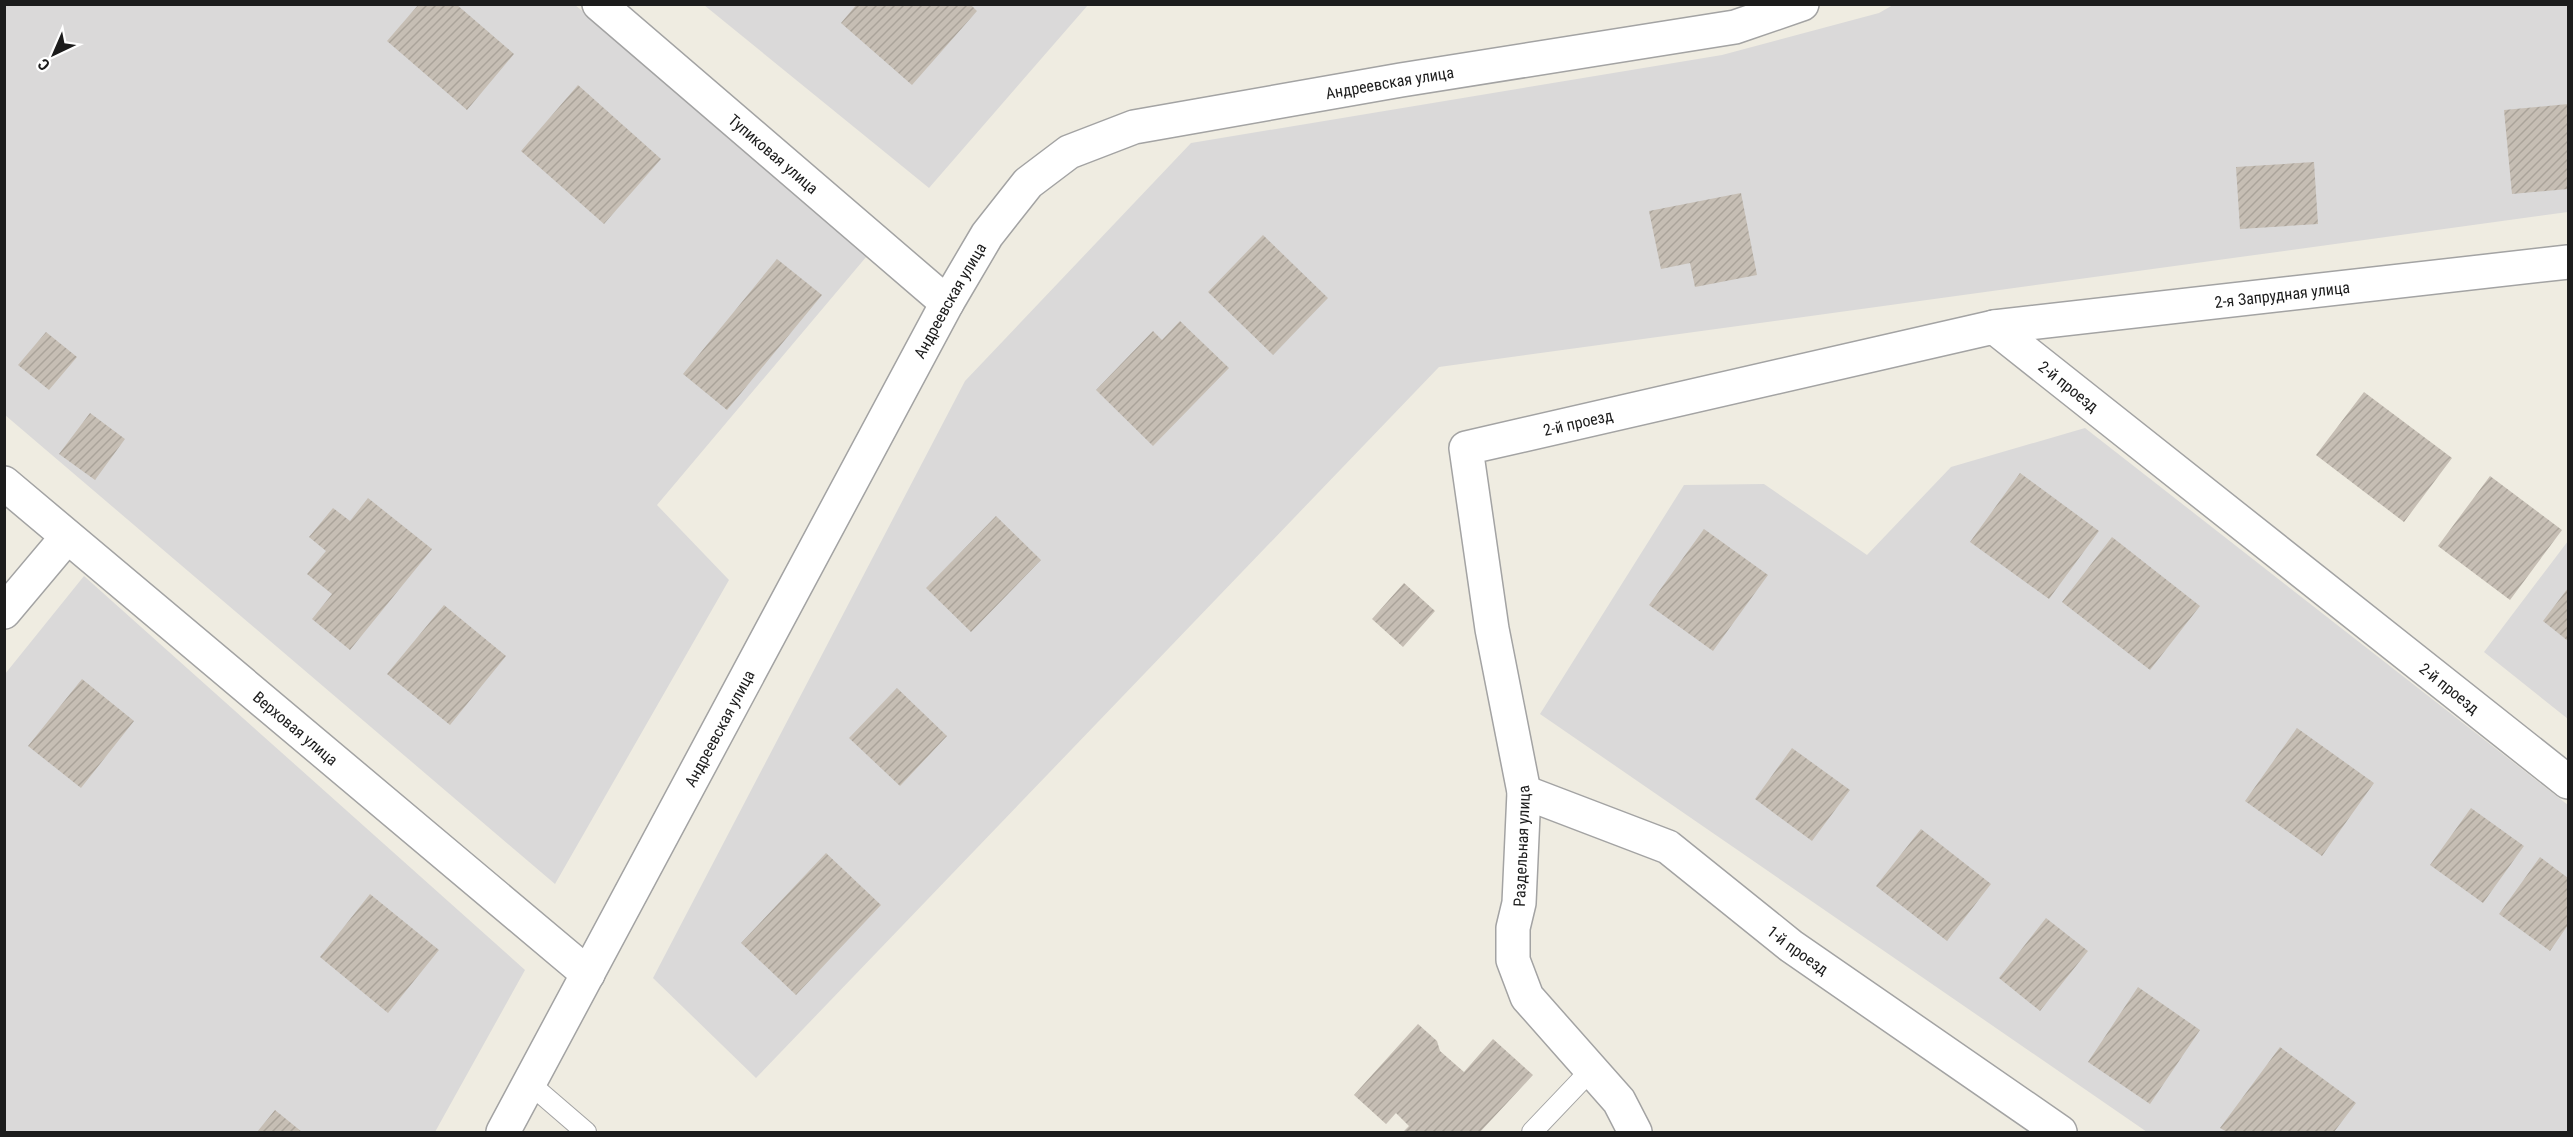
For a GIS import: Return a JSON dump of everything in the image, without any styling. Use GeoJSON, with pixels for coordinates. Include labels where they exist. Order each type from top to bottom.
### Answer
{"type":"FeatureCollection","features":[{"type":"Feature","properties":{"kind":"street","name":"Тупиковая улица"},"geometry":{"type":"LineString","coordinates":[[599,4],[946,303]]}},
{"type":"Feature","properties":{"kind":"street","name":"Андреевская улица"},"geometry":{"type":"LineString","coordinates":[[503,1132],[946,303],[987,235],[1028,183],[1069,152],[1134,127],[1401,80],[1735,27],[1802,4]]}},
{"type":"Feature","properties":{"kind":"street","name":"2-я Запрудная улица"},"geometry":{"type":"LineString","coordinates":[[1994,327],[2568,262]]}},
{"type":"Feature","properties":{"kind":"street","name":"2-й проезд"},"geometry":{"type":"LineString","coordinates":[[1466,448],[1994,327],[2568,782]]}},
{"type":"Feature","properties":{"kind":"street","name":"Раздельная улица"},"geometry":{"type":"LineString","coordinates":[[1466,448],[1492,629],[1524,792],[1519,903],[1513,928],[1514,960],[1527,997],[1619,1101],[1635,1132]]}},
{"type":"Feature","properties":{"kind":"street","name":"Верховая улица"},"geometry":{"type":"LineString","coordinates":[[4,483],[588,974]]}},
{"type":"Feature","properties":{"kind":"street"},"geometry":{"type":"LineString","coordinates":[[4,612],[67,537]]}},
{"type":"Feature","properties":{"kind":"street","name":"1-й проезд"},"geometry":{"type":"LineString","coordinates":[[1524,792],[1668,847],[1791,946],[2060,1132]]}},
{"type":"Feature","properties":{"kind":"lane"},"geometry":{"type":"LineString","coordinates":[[1532,1132],[1591,1070]]}},
{"type":"Feature","properties":{"kind":"lane"},"geometry":{"type":"LineString","coordinates":[[529,1083],[586,1132]]}},
{"type":"Feature","properties":{"kind":"shaded area"},"geometry":{"type":"Polygon","coordinates":[[[5,5],[575,5],[872,250],[657,505],[729,580],[555,884],[5,415],[5,5]]]}},
{"type":"Feature","properties":{"kind":"shaded area"},"geometry":{"type":"Polygon","coordinates":[[[704,5],[1088,5],[929,188],[704,5]]]}},
{"type":"Feature","properties":{"kind":"shaded area"},"geometry":{"type":"Polygon","coordinates":[[[1893,5],[2568,5],[2568,212],[1439,367],[756,1078],[653,978],[965,381],[1191,143],[1722,55],[1879,13],[1893,5]]]}},
{"type":"Feature","properties":{"kind":"shaded area"},"geometry":{"type":"Polygon","coordinates":[[[2085,428],[2568,805],[2568,1132],[2147,1132],[1540,714],[1684,485],[1764,484],[1867,555],[1951,467],[2085,428]]]}},
{"type":"Feature","properties":{"kind":"shaded area"},"geometry":{"type":"Polygon","coordinates":[[[2568,541],[2568,719],[2484,652],[2568,541]]]}},
{"type":"Feature","properties":{"kind":"shaded area"},"geometry":{"type":"Polygon","coordinates":[[[84,576],[525,970],[435,1132],[5,1132],[5,674],[84,576]]]}},
{"type":"Feature","properties":{"kind":"building"},"geometry":{"type":"Polygon","coordinates":[[[419,4],[456,4],[514,54],[467,110],[387,41],[419,4]]]}},
{"type":"Feature","properties":{"kind":"building"},"geometry":{"type":"Polygon","coordinates":[[[857,4],[970,4],[977,11],[912,85],[841,23],[857,4]]]}},
{"type":"Feature","properties":{"kind":"building"},"geometry":{"type":"Polygon","coordinates":[[[578,85],[661,159],[604,224],[521,151],[578,85]]]}},
{"type":"Feature","properties":{"kind":"building"},"geometry":{"type":"Polygon","coordinates":[[[2568,104],[2568,189],[2512,194],[2504,110],[2568,104]]]}},
{"type":"Feature","properties":{"kind":"building"},"geometry":{"type":"Polygon","coordinates":[[[2314,162],[2318,224],[2240,229],[2236,167],[2314,162]]]}},
{"type":"Feature","properties":{"kind":"building"},"geometry":{"type":"Polygon","coordinates":[[[1741,193],[1757,275],[1695,287],[1690,263],[1661,269],[1649,211],[1741,193]]]}},
{"type":"Feature","properties":{"kind":"building"},"geometry":{"type":"Polygon","coordinates":[[[1263,235],[1328,298],[1273,355],[1208,292],[1263,235]]]}},
{"type":"Feature","properties":{"kind":"building"},"geometry":{"type":"Polygon","coordinates":[[[777,259],[822,295],[727,410],[683,374],[777,259]]]}},
{"type":"Feature","properties":{"kind":"building"},"geometry":{"type":"Polygon","coordinates":[[[1180,321],[1229,368],[1153,446],[1096,390],[1153,331],[1162,340],[1180,321]]]}},
{"type":"Feature","properties":{"kind":"building"},"geometry":{"type":"Polygon","coordinates":[[[46,332],[77,357],[49,390],[18,365],[46,332]]]}},
{"type":"Feature","properties":{"kind":"building"},"geometry":{"type":"Polygon","coordinates":[[[2364,392],[2452,458],[2404,522],[2316,455],[2364,392]]]}},
{"type":"Feature","properties":{"kind":"building"},"geometry":{"type":"Polygon","coordinates":[[[90,413],[125,439],[95,480],[59,454],[90,413]]]}},
{"type":"Feature","properties":{"kind":"building"},"geometry":{"type":"Polygon","coordinates":[[[2020,473],[2099,531],[2049,599],[1970,542],[2020,473]]]}},
{"type":"Feature","properties":{"kind":"building"},"geometry":{"type":"Polygon","coordinates":[[[2490,476],[2562,530],[2510,600],[2438,546],[2490,476]]]}},
{"type":"Feature","properties":{"kind":"building"},"geometry":{"type":"Polygon","coordinates":[[[368,498],[432,549],[350,650],[312,619],[332,594],[307,574],[326,551],[309,537],[333,508],[350,521],[368,498]]]}},
{"type":"Feature","properties":{"kind":"building"},"geometry":{"type":"Polygon","coordinates":[[[996,516],[1041,560],[971,632],[926,588],[996,516]]]}},
{"type":"Feature","properties":{"kind":"building"},"geometry":{"type":"Polygon","coordinates":[[[1704,529],[1768,575],[1713,651],[1649,605],[1704,529]]]}},
{"type":"Feature","properties":{"kind":"building"},"geometry":{"type":"Polygon","coordinates":[[[2112,537],[2200,606],[2150,670],[2062,602],[2112,537]]]}},
{"type":"Feature","properties":{"kind":"building"},"geometry":{"type":"Polygon","coordinates":[[[1404,583],[1435,611],[1403,647],[1372,619],[1404,583]]]}},
{"type":"Feature","properties":{"kind":"building"},"geometry":{"type":"Polygon","coordinates":[[[2568,588],[2568,641],[2543,621],[2568,588]]]}},
{"type":"Feature","properties":{"kind":"building"},"geometry":{"type":"Polygon","coordinates":[[[444,605],[506,656],[450,725],[387,674],[444,605]]]}},
{"type":"Feature","properties":{"kind":"building"},"geometry":{"type":"Polygon","coordinates":[[[82,679],[134,721],[81,788],[28,746],[82,679]]]}},
{"type":"Feature","properties":{"kind":"building"},"geometry":{"type":"Polygon","coordinates":[[[897,688],[947,736],[900,786],[849,738],[897,688]]]}},
{"type":"Feature","properties":{"kind":"building"},"geometry":{"type":"Polygon","coordinates":[[[2297,728],[2374,783],[2322,856],[2245,801],[2297,728]]]}},
{"type":"Feature","properties":{"kind":"building"},"geometry":{"type":"Polygon","coordinates":[[[1792,748],[1850,790],[1812,841],[1755,799],[1792,748]]]}},
{"type":"Feature","properties":{"kind":"building"},"geometry":{"type":"Polygon","coordinates":[[[2471,808],[2524,846],[2483,903],[2430,865],[2471,808]]]}},
{"type":"Feature","properties":{"kind":"building"},"geometry":{"type":"Polygon","coordinates":[[[1921,829],[1991,884],[1947,941],[1876,886],[1921,829]]]}},
{"type":"Feature","properties":{"kind":"building"},"geometry":{"type":"Polygon","coordinates":[[[826,853],[881,905],[796,995],[741,943],[826,853]]]}},
{"type":"Feature","properties":{"kind":"building"},"geometry":{"type":"Polygon","coordinates":[[[2540,857],[2568,878],[2568,925],[2550,951],[2499,914],[2540,857]]]}},
{"type":"Feature","properties":{"kind":"building"},"geometry":{"type":"Polygon","coordinates":[[[370,894],[439,950],[388,1013],[320,957],[370,894]]]}},
{"type":"Feature","properties":{"kind":"building"},"geometry":{"type":"Polygon","coordinates":[[[2046,918],[2088,951],[2040,1011],[1999,978],[2046,918]]]}},
{"type":"Feature","properties":{"kind":"building"},"geometry":{"type":"Polygon","coordinates":[[[2138,987],[2200,1030],[2150,1104],[2088,1062],[2138,987]]]}},
{"type":"Feature","properties":{"kind":"building"},"geometry":{"type":"Polygon","coordinates":[[[1418,1024],[1437,1041],[1440,1051],[1464,1072],[1493,1039],[1533,1075],[1480,1132],[1403,1132],[1409,1126],[1396,1113],[1386,1124],[1354,1095],[1418,1024]]]}},
{"type":"Feature","properties":{"kind":"building"},"geometry":{"type":"Polygon","coordinates":[[[2280,1047],[2356,1103],[2334,1132],[2227,1132],[2220,1128],[2280,1047]]]}},
{"type":"Feature","properties":{"kind":"building"},"geometry":{"type":"Polygon","coordinates":[[[275,1110],[302,1132],[257,1132],[275,1110]]]}}]}
